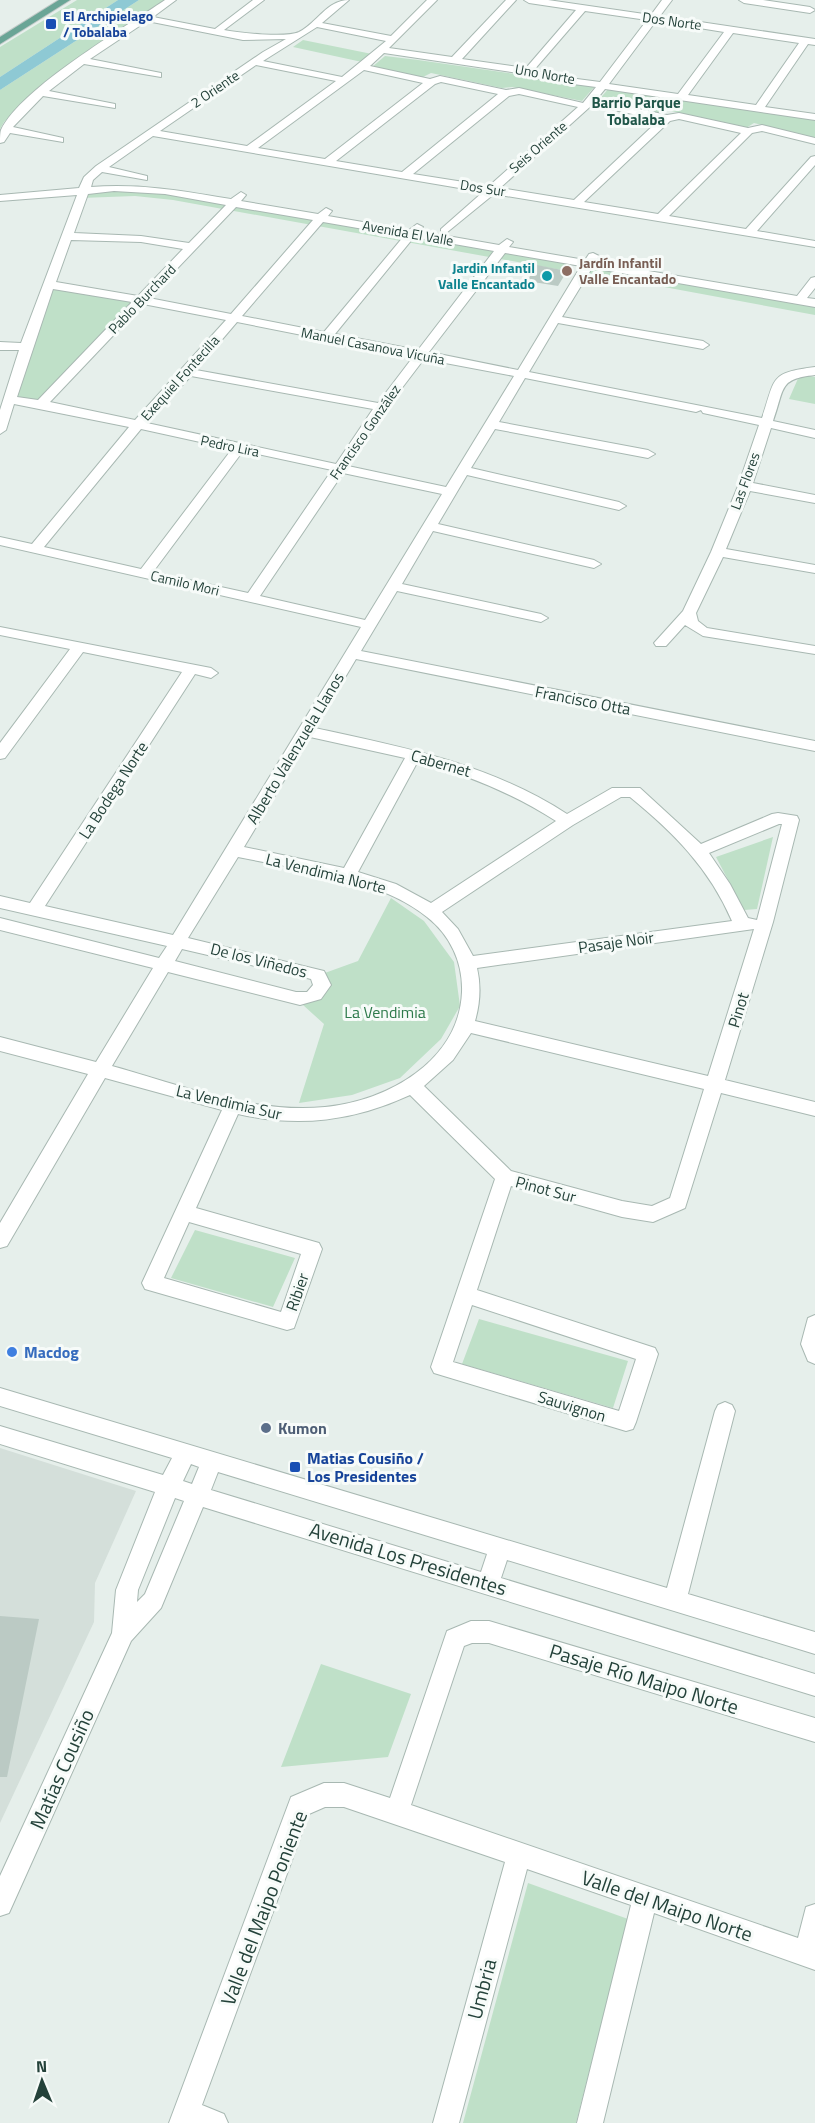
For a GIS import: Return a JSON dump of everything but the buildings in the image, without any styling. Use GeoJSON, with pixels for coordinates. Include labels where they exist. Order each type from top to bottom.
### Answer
{"type":"FeatureCollection","features":[{"type":"Feature","properties":{"kind":"main road"},"geometry":{"type":"LineString","coordinates":[[0,41],[65,0]]}},
{"type":"Feature","properties":{"kind":"street"},"geometry":{"type":"LineString","coordinates":[[0,140],[6,129],[41,93],[171,0]]}},
{"type":"Feature","properties":{"kind":"street"},"geometry":{"type":"LineString","coordinates":[[216,32],[259,0]]}},
{"type":"Feature","properties":{"kind":"street","name":"2 Oriente"},"geometry":{"type":"LineString","coordinates":[[86,184],[100,168],[255,62],[315,24],[344,0]]}},
{"type":"Feature","properties":{"kind":"street"},"geometry":{"type":"LineString","coordinates":[[249,149],[362,67],[432,0]]}},
{"type":"Feature","properties":{"kind":"street"},"geometry":{"type":"LineString","coordinates":[[456,59],[512,0]]}},
{"type":"Feature","properties":{"kind":"street","name":"Dos Norte"},"geometry":{"type":"LineString","coordinates":[[529,0],[810,41]]}},
{"type":"Feature","properties":{"kind":"street","name":"Seis Oriente"},"geometry":{"type":"LineString","coordinates":[[445,231],[588,104],[667,0]]}},
{"type":"Feature","properties":{"kind":"street"},"geometry":{"type":"LineString","coordinates":[[744,0],[810,10]]}},
{"type":"Feature","properties":{"kind":"street"},"geometry":{"type":"LineString","coordinates":[[528,71],[583,8]]}},
{"type":"Feature","properties":{"kind":"street"},"geometry":{"type":"LineString","coordinates":[[146,18],[243,37],[296,36]]}},
{"type":"Feature","properties":{"kind":"street"},"geometry":{"type":"LineString","coordinates":[[315,24],[393,39]]}},
{"type":"Feature","properties":{"kind":"street"},"geometry":{"type":"LineString","coordinates":[[682,96],[730,30]]}},
{"type":"Feature","properties":{"kind":"street"},"geometry":{"type":"LineString","coordinates":[[243,37],[267,54]]}},
{"type":"Feature","properties":{"kind":"street"},"geometry":{"type":"LineString","coordinates":[[759,108],[810,41]]}},
{"type":"Feature","properties":{"kind":"street","name":"Uno Norte"},"geometry":{"type":"LineString","coordinates":[[382,50],[456,59],[528,71],[539,76],[815,117]]}},
{"type":"Feature","properties":{"kind":"street"},"geometry":{"type":"LineString","coordinates":[[84,61],[157,75]]}},
{"type":"Feature","properties":{"kind":"street"},"geometry":{"type":"LineString","coordinates":[[255,62],[343,80]]}},
{"type":"Feature","properties":{"kind":"street"},"geometry":{"type":"LineString","coordinates":[[362,67],[431,82]]}},
{"type":"Feature","properties":{"kind":"street"},"geometry":{"type":"LineString","coordinates":[[327,162],[431,82],[443,79],[506,93],[519,91],[667,118],[679,116],[748,131],[762,128],[815,141]]}},
{"type":"Feature","properties":{"kind":"street"},"geometry":{"type":"LineString","coordinates":[[41,93],[111,106]]}},
{"type":"Feature","properties":{"kind":"street"},"geometry":{"type":"LineString","coordinates":[[405,175],[506,93]]}},
{"type":"Feature","properties":{"kind":"street"},"geometry":{"type":"LineString","coordinates":[[576,204],[667,118]]}},
{"type":"Feature","properties":{"kind":"street"},"geometry":{"type":"LineString","coordinates":[[6,129],[59,140]]}},
{"type":"Feature","properties":{"kind":"street"},"geometry":{"type":"LineString","coordinates":[[661,218],[748,131]]}},
{"type":"Feature","properties":{"kind":"street","name":"Dos Sur"},"geometry":{"type":"LineString","coordinates":[[151,133],[815,244]]}},
{"type":"Feature","properties":{"kind":"street"},"geometry":{"type":"LineString","coordinates":[[749,232],[815,159]]}},
{"type":"Feature","properties":{"kind":"street"},"geometry":{"type":"LineString","coordinates":[[100,168],[143,178]]}},
{"type":"Feature","properties":{"kind":"street","name":"Avenida El Valle"},"geometry":{"type":"LineString","coordinates":[[0,198],[86,184],[143,178],[324,214],[505,246],[807,294],[815,303]]}},
{"type":"Feature","properties":{"kind":"street"},"geometry":{"type":"LineString","coordinates":[[0,430],[26,347],[51,285],[86,184]]}},
{"type":"Feature","properties":{"kind":"street","name":"Avenida El Valle"},"geometry":{"type":"LineString","coordinates":[[0,188],[86,184],[239,198]]}},
{"type":"Feature","properties":{"kind":"street","name":"Pablo Burchard"},"geometry":{"type":"LineString","coordinates":[[41,404],[239,198]]}},
{"type":"Feature","properties":{"kind":"street","name":"Exequiel Fontecilla"},"geometry":{"type":"LineString","coordinates":[[35,549],[137,426],[188,372],[324,214]]}},
{"type":"Feature","properties":{"kind":"street"},"geometry":{"type":"LineString","coordinates":[[326,337],[415,230]]}},
{"type":"Feature","properties":{"kind":"street","name":"Avenida El Valle"},"geometry":{"type":"LineString","coordinates":[[415,230],[445,231],[505,246]]}},
{"type":"Feature","properties":{"kind":"street"},"geometry":{"type":"LineString","coordinates":[[67,236],[133,238],[191,248]]}},
{"type":"Feature","properties":{"kind":"street","name":"Francisco González"},"geometry":{"type":"LineString","coordinates":[[252,598],[381,407],[505,246]]}},
{"type":"Feature","properties":{"kind":"street","name":"Alberto Valenzuela Llanos"},"geometry":{"type":"LineString","coordinates":[[0,1240],[178,940],[591,260]]}},
{"type":"Feature","properties":{"kind":"street"},"geometry":{"type":"LineString","coordinates":[[807,294],[815,280]]}},
{"type":"Feature","properties":{"kind":"street","name":"Manuel Casanova Vicuña"},"geometry":{"type":"LineString","coordinates":[[51,285],[141,300],[702,409],[815,434]]}},
{"type":"Feature","properties":{"kind":"street"},"geometry":{"type":"LineString","coordinates":[[555,319],[703,345]]}},
{"type":"Feature","properties":{"kind":"street"},"geometry":{"type":"LineString","coordinates":[[0,346],[26,347]]}},
{"type":"Feature","properties":{"kind":"street","name":"Las Flores"},"geometry":{"type":"LineString","coordinates":[[661,643],[689,613],[718,552],[745,486],[781,380],[790,374],[815,371]]}},
{"type":"Feature","properties":{"kind":"street"},"geometry":{"type":"LineString","coordinates":[[188,372],[381,407]]}},
{"type":"Feature","properties":{"kind":"street","name":"Pedro Lira"},"geometry":{"type":"LineString","coordinates":[[10,400],[41,404],[450,492]]}},
{"type":"Feature","properties":{"kind":"street"},"geometry":{"type":"LineString","coordinates":[[491,424],[648,454]]}},
{"type":"Feature","properties":{"kind":"street"},"geometry":{"type":"LineString","coordinates":[[144,574],[239,448]]}},
{"type":"Feature","properties":{"kind":"street"},"geometry":{"type":"LineString","coordinates":[[463,470],[619,506]]}},
{"type":"Feature","properties":{"kind":"street"},"geometry":{"type":"LineString","coordinates":[[745,486],[815,499]]}},
{"type":"Feature","properties":{"kind":"street"},"geometry":{"type":"LineString","coordinates":[[430,526],[594,564]]}},
{"type":"Feature","properties":{"kind":"street","name":"Camilo Mori"},"geometry":{"type":"LineString","coordinates":[[0,541],[369,625]]}},
{"type":"Feature","properties":{"kind":"street"},"geometry":{"type":"LineString","coordinates":[[718,552],[815,569]]}},
{"type":"Feature","properties":{"kind":"street"},"geometry":{"type":"LineString","coordinates":[[393,586],[541,618]]}},
{"type":"Feature","properties":{"kind":"street"},"geometry":{"type":"LineString","coordinates":[[689,613],[691,623],[703,632],[815,650]]}},
{"type":"Feature","properties":{"kind":"street"},"geometry":{"type":"LineString","coordinates":[[0,631],[212,673]]}},
{"type":"Feature","properties":{"kind":"street"},"geometry":{"type":"LineString","coordinates":[[0,753],[79,647]]}},
{"type":"Feature","properties":{"kind":"street","name":"Francisco Otta"},"geometry":{"type":"LineString","coordinates":[[352,654],[815,746]]}},
{"type":"Feature","properties":{"kind":"street","name":"La Bodega Norte"},"geometry":{"type":"LineString","coordinates":[[34,910],[192,669]]}},
{"type":"Feature","properties":{"kind":"street","name":"Cabernet"},"geometry":{"type":"LineString","coordinates":[[305,731],[414,755],[490,777],[548,807],[567,821]]}},
{"type":"Feature","properties":{"kind":"street"},"geometry":{"type":"LineString","coordinates":[[348,876],[414,755]]}},
{"type":"Feature","properties":{"kind":"street"},"geometry":{"type":"LineString","coordinates":[[431,911],[567,821],[618,792],[626,791],[634,792],[674,824],[698,851],[730,895],[742,925]]}},
{"type":"Feature","properties":{"kind":"street","name":"Pinot"},"geometry":{"type":"LineString","coordinates":[[678,1203],[765,922],[791,823],[788,818],[778,818],[698,851]]}},
{"type":"Feature","properties":{"kind":"street","name":"La Vendimia Norte"},"geometry":{"type":"LineString","coordinates":[[233,850],[388,887],[431,911],[456,939],[467,963],[472,992],[466,1025]]}},
{"type":"Feature","properties":{"kind":"street","name":"De los Viñedos"},"geometry":{"type":"LineString","coordinates":[[0,902],[178,940],[314,973],[322,981],[321,988],[314,996],[305,998],[0,924]]}},
{"type":"Feature","properties":{"kind":"street","name":"Pasaje Noir"},"geometry":{"type":"LineString","coordinates":[[467,963],[765,922]]}},
{"type":"Feature","properties":{"kind":"street"},"geometry":{"type":"LineString","coordinates":[[270,991],[284,965]]}},
{"type":"Feature","properties":{"kind":"street"},"geometry":{"type":"LineString","coordinates":[[466,1025],[815,1108]]}},
{"type":"Feature","properties":{"kind":"street","name":"La Vendimia Sur"},"geometry":{"type":"LineString","coordinates":[[0,1044],[278,1115],[326,1114],[374,1104],[413,1086],[447,1055],[466,1025]]}},
{"type":"Feature","properties":{"kind":"street","name":"Pinot Sur"},"geometry":{"type":"LineString","coordinates":[[413,1086],[505,1177],[622,1209],[653,1214],[678,1203]]}},
{"type":"Feature","properties":{"kind":"street","name":"Ribier"},"geometry":{"type":"LineString","coordinates":[[185,1212],[312,1249],[286,1322],[152,1284],[233,1105]]}},
{"type":"Feature","properties":{"kind":"street","name":"Sauvignon"},"geometry":{"type":"LineString","coordinates":[[465,1295],[648,1354],[626,1422],[441,1367],[465,1295],[505,1177]]}},
{"type":"Feature","properties":{"kind":"street"},"geometry":{"type":"LineString","coordinates":[[815,1324],[811,1344],[815,1354]]}},
{"type":"Feature","properties":{"kind":"street"},"geometry":{"type":"LineString","coordinates":[[0,1397],[815,1643]]}},
{"type":"Feature","properties":{"kind":"street"},"geometry":{"type":"LineString","coordinates":[[675,1600],[725,1410]]}},
{"type":"Feature","properties":{"kind":"street","name":"Avenida Los Presidentes"},"geometry":{"type":"LineString","coordinates":[[0,1435],[815,1685]]}},
{"type":"Feature","properties":{"kind":"street","name":"Matías Cousiño"},"geometry":{"type":"LineString","coordinates":[[123,1633],[127,1590],[168,1488],[186,1453]]}},
{"type":"Feature","properties":{"kind":"street","name":"Matías Cousiño"},"geometry":{"type":"LineString","coordinates":[[0,1904],[123,1633],[153,1600],[212,1461]]}},
{"type":"Feature","properties":{"kind":"street"},"geometry":{"type":"LineString","coordinates":[[488,1583],[500,1547]]}},
{"type":"Feature","properties":{"kind":"street","name":"Pasaje Río Maipo Norte"},"geometry":{"type":"LineString","coordinates":[[397,1812],[455,1640],[471,1632],[489,1632],[815,1731]]}},
{"type":"Feature","properties":{"kind":"street","name":"Valle del Maipo Poniente"},"geometry":{"type":"LineString","coordinates":[[184,2117],[300,1806],[324,1795],[344,1795],[519,1855]]}},
{"type":"Feature","properties":{"kind":"street","name":"Valle del Maipo Norte"},"geometry":{"type":"LineString","coordinates":[[519,1855],[811,1955]]}},
{"type":"Feature","properties":{"kind":"street","name":"Umbria"},"geometry":{"type":"LineString","coordinates":[[446,2123],[519,1855]]}},
{"type":"Feature","properties":{"kind":"street"},"geometry":{"type":"LineString","coordinates":[[590,2123],[645,1898]]}},
{"type":"Feature","properties":{"kind":"street"},"geometry":{"type":"LineString","coordinates":[[811,1955],[815,1916]]}},
{"type":"Feature","properties":{"kind":"street"},"geometry":{"type":"LineString","coordinates":[[184,2117],[215,2123]]}},
{"type":"Feature","properties":{"kind":"shaded area"},"geometry":{"type":"Polygon","coordinates":[[[0,1448],[136,1491],[95,1583],[94,1622],[0,1823],[0,1448]]]}},
{"type":"Feature","properties":{"kind":"green space"},"geometry":{"type":"Polygon","coordinates":[[[77,0],[118,0],[0,77],[0,47],[77,0]]]}},
{"type":"Feature","properties":{"kind":"green space"},"geometry":{"type":"Polygon","coordinates":[[[139,0],[166,0],[43,87],[4,122],[0,129],[0,90],[139,0]]]}},
{"type":"Feature","properties":{"kind":"green space"},"geometry":{"type":"Polygon","coordinates":[[[303,40],[372,54],[362,62],[293,47],[303,40]]]}},
{"type":"Feature","properties":{"kind":"green space"},"geometry":{"type":"Polygon","coordinates":[[[385,56],[596,85],[582,101],[512,87],[502,88],[431,73],[423,77],[372,67],[385,56]]]}},
{"type":"Feature","properties":{"kind":"green space"},"geometry":{"type":"Polygon","coordinates":[[[609,88],[815,119],[815,138],[754,123],[746,128],[667,110],[659,115],[597,102],[609,88]]]}},
{"type":"Feature","properties":{"kind":"green space"},"geometry":{"type":"Polygon","coordinates":[[[138,188],[572,262],[567,271],[173,200],[135,196],[81,198],[84,189],[138,188]]]}},
{"type":"Feature","properties":{"kind":"green space"},"geometry":{"type":"Polygon","coordinates":[[[588,264],[815,303],[815,315],[583,272],[588,264]]]}},
{"type":"Feature","properties":{"kind":"green space"},"geometry":{"type":"Polygon","coordinates":[[[51,285],[141,300],[41,404],[10,400],[51,285]]]}},
{"type":"Feature","properties":{"kind":"green space"},"geometry":{"type":"Polygon","coordinates":[[[800,374],[815,377],[815,404],[789,399],[800,374]]]}},
{"type":"Feature","properties":{"kind":"green space"},"geometry":{"type":"Polygon","coordinates":[[[773,837],[757,909],[744,910],[716,857],[773,837]]]}},
{"type":"Feature","properties":{"kind":"green space","name":"La Vendimia"},"geometry":{"type":"Polygon","coordinates":[[[391,898],[424,921],[454,962],[460,1006],[441,1039],[400,1078],[352,1095],[299,1103],[324,1024],[303,1005],[322,974],[358,961],[391,898]]]}},
{"type":"Feature","properties":{"kind":"green space"},"geometry":{"type":"Polygon","coordinates":[[[195,1230],[295,1258],[273,1307],[171,1278],[195,1230]]]}},
{"type":"Feature","properties":{"kind":"green space"},"geometry":{"type":"Polygon","coordinates":[[[479,1319],[628,1361],[613,1408],[462,1364],[479,1319]]]}},
{"type":"Feature","properties":{"kind":"green space"},"geometry":{"type":"Polygon","coordinates":[[[321,1664],[411,1694],[388,1757],[281,1767],[321,1664]]]}},
{"type":"Feature","properties":{"kind":"green space"},"geometry":{"type":"Polygon","coordinates":[[[528,1883],[628,1919],[576,2123],[463,2123],[528,1883]]]}},
{"type":"Feature","properties":{"kind":"water"},"geometry":{"type":"Polygon","coordinates":[[[118,0],[139,0],[0,90],[0,77],[118,0]]]}},
{"type":"Feature","properties":{"kind":"place","name":"El Archipielago / Tobalaba"},"geometry":{"type":"Point","coordinates":[51,24]}},
{"type":"Feature","properties":{"kind":"place","name":"Jardín Infantil Valle Encantado"},"geometry":{"type":"Point","coordinates":[567,271]}},
{"type":"Feature","properties":{"kind":"place","name":"Jardin Infantil Valle Encantado"},"geometry":{"type":"Point","coordinates":[547,276]}},
{"type":"Feature","properties":{"kind":"place","name":"Macdog"},"geometry":{"type":"Point","coordinates":[12,1352]}},
{"type":"Feature","properties":{"kind":"place","name":"Kumon"},"geometry":{"type":"Point","coordinates":[266,1428]}},
{"type":"Feature","properties":{"kind":"place","name":"Matias Cousiño / Los Presidentes"},"geometry":{"type":"Point","coordinates":[295,1467]}},
{"type":"Feature","properties":{"kind":"district","name":"Barrio Parque Tobalaba"},"geometry":{"type":"Point","coordinates":[636,112]}}]}
